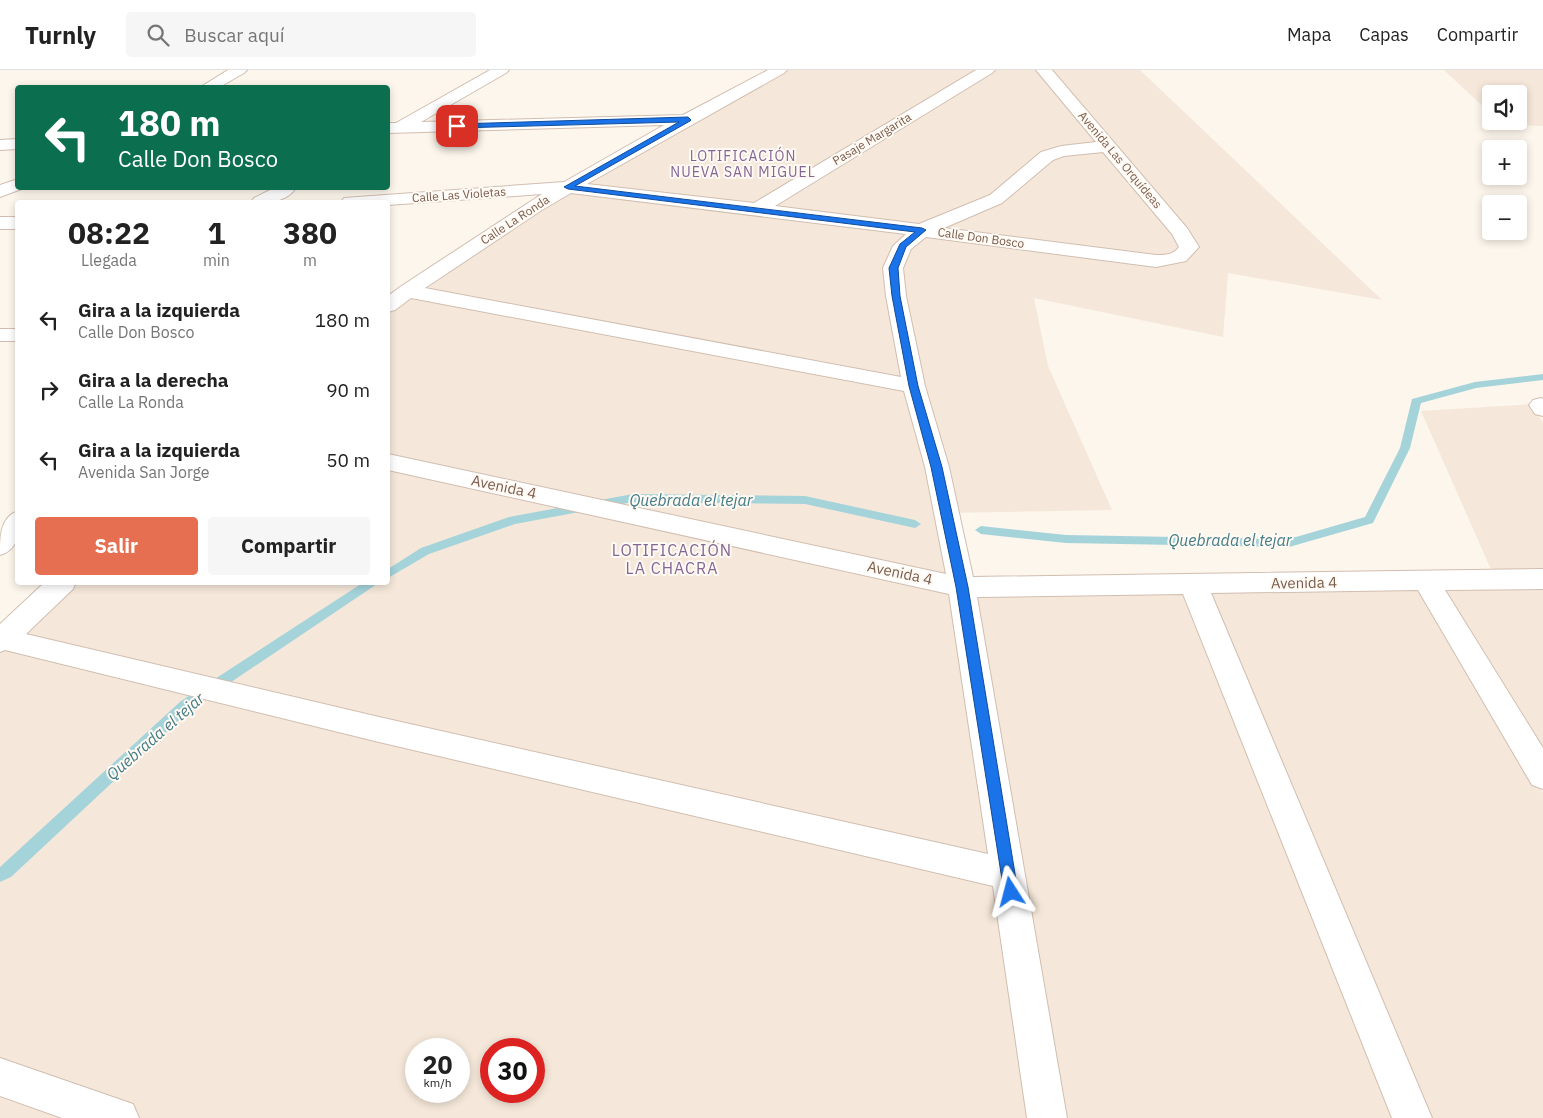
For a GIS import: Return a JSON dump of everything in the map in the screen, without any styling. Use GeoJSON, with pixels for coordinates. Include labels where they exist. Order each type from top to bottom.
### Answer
{"type":"FeatureCollection","features":[{"type":"Feature","properties":{"kind":"street"},"geometry":{"type":"LineString","coordinates":[[212,85],[239,70]]}},
{"type":"Feature","properties":{"kind":"street"},"geometry":{"type":"LineString","coordinates":[[391,130],[502,70]]}},
{"type":"Feature","properties":{"kind":"street","name":"Calle La Ronda"},"geometry":{"type":"LineString","coordinates":[[390,304],[534,206],[779,70]]}},
{"type":"Feature","properties":{"kind":"street","name":"Pasaje Margarita"},"geometry":{"type":"LineString","coordinates":[[757,209],[987,70]]}},
{"type":"Feature","properties":{"kind":"street","name":"Avenida Las Orquídeas"},"geometry":{"type":"LineString","coordinates":[[1044,70],[1186,239],[1189,247],[1185,254]]}},
{"type":"Feature","properties":{"kind":"street"},"geometry":{"type":"LineString","coordinates":[[391,130],[688,120]]}},
{"type":"Feature","properties":{"kind":"street"},"geometry":{"type":"LineString","coordinates":[[0,145],[15,144]]}},
{"type":"Feature","properties":{"kind":"street"},"geometry":{"type":"LineString","coordinates":[[1047,1118],[962,587],[936,467],[914,386],[896,296],[894,268],[903,246],[922,230],[996,199],[1047,156],[1061,151],[1108,146]]}},
{"type":"Feature","properties":{"kind":"street"},"geometry":{"type":"LineString","coordinates":[[0,192],[15,185]]}},
{"type":"Feature","properties":{"kind":"street","name":"Calle Don Bosco"},"geometry":{"type":"LineString","coordinates":[[568,187],[757,209],[1156,261],[1179,258],[1185,254]]}},
{"type":"Feature","properties":{"kind":"street","name":"Calle Las Violetas"},"geometry":{"type":"LineString","coordinates":[[379,200],[568,187]]}},
{"type":"Feature","properties":{"kind":"street"},"geometry":{"type":"LineString","coordinates":[[264,200],[283,190]]}},
{"type":"Feature","properties":{"kind":"street"},"geometry":{"type":"LineString","coordinates":[[0,223],[15,223]]}},
{"type":"Feature","properties":{"kind":"street"},"geometry":{"type":"LineString","coordinates":[[407,291],[914,386]]}},
{"type":"Feature","properties":{"kind":"street"},"geometry":{"type":"LineString","coordinates":[[0,335],[15,335]]}},
{"type":"Feature","properties":{"kind":"street","name":"Avenida 4"},"geometry":{"type":"LineString","coordinates":[[390,462],[962,587],[1543,579]]}},
{"type":"Feature","properties":{"kind":"street"},"geometry":{"type":"LineString","coordinates":[[0,546],[15,524]]}},
{"type":"Feature","properties":{"kind":"street"},"geometry":{"type":"LineString","coordinates":[[1426,581],[1543,776]]}},
{"type":"Feature","properties":{"kind":"street"},"geometry":{"type":"LineString","coordinates":[[1193,584],[1412,1118]]}},
{"type":"Feature","properties":{"kind":"street"},"geometry":{"type":"LineString","coordinates":[[1,640],[60,585]]}},
{"type":"Feature","properties":{"kind":"street"},"geometry":{"type":"LineString","coordinates":[[1,640],[699,804],[1008,874]]}},
{"type":"Feature","properties":{"kind":"street"},"geometry":{"type":"LineString","coordinates":[[0,1077],[119,1118]]}},
{"type":"Feature","properties":{"kind":"shaded area"},"geometry":{"type":"Polygon","coordinates":[[[781,70],[1140,70],[1382,300],[1228,273],[1223,337],[1034,298],[1048,366],[1112,510],[946,513],[1047,1118],[119,1118],[0,1077],[0,641],[61,585],[390,585],[390,305],[535,206],[781,70]]]}},
{"type":"Feature","properties":{"kind":"shaded area"},"geometry":{"type":"Polygon","coordinates":[[[1444,70],[1543,70],[1543,126],[1527,126],[1527,85],[1482,85],[1482,106],[1444,70]]]}},
{"type":"Feature","properties":{"kind":"shaded area"},"geometry":{"type":"Polygon","coordinates":[[[1532,404],[1543,423],[1543,573],[1493,574],[1421,411],[1532,404]]]}},
{"type":"Feature","properties":{"kind":"shaded area"},"geometry":{"type":"Polygon","coordinates":[[[1543,586],[1543,760],[1438,587],[1543,586]]]}},
{"type":"Feature","properties":{"kind":"shaded area"},"geometry":{"type":"Polygon","coordinates":[[[1421,588],[1543,793],[1543,1118],[1429,1118],[1206,592],[1421,588]]]}},
{"type":"Feature","properties":{"kind":"shaded area"},"geometry":{"type":"Polygon","coordinates":[[[1186,591],[1399,1118],[1058,1118],[972,593],[1186,591]]]}},
{"type":"Feature","properties":{"kind":"shaded area"},"geometry":{"type":"Polygon","coordinates":[[[0,1095],[68,1118],[0,1118],[0,1095]]]}},
{"type":"Feature","properties":{"kind":"waterway","name":"Quebrada el tejar"},"geometry":{"type":"LineString","coordinates":[[981,530],[1066,539],[1289,543],[1369,520],[1405,448],[1416,401],[1475,385],[1543,377]]}},
{"type":"Feature","properties":{"kind":"waterway","name":"Quebrada el tejar"},"geometry":{"type":"LineString","coordinates":[[390,573],[425,551],[513,520],[633,498],[805,500],[915,524]]}},
{"type":"Feature","properties":{"kind":"waterway","name":"Quebrada el tejar"},"geometry":{"type":"LineString","coordinates":[[0,875],[6,872],[186,705],[369,585]]}},
{"type":"Feature","properties":{"kind":"district","name":"LOTIFICACIÓN NUEVA SAN MIGUEL"},"geometry":{"type":"Point","coordinates":[743,164]}},
{"type":"Feature","properties":{"kind":"district","name":"LOTIFICACIÓN LA CHACRA"},"geometry":{"type":"Point","coordinates":[672,559]}},
{"type":"Feature","properties":{"kind":"route"},"geometry":{"type":"LineString","coordinates":[[457,126],[688,120],[568,187],[922,230],[903,246],[894,268],[896,296],[914,386],[936,467],[962,587],[1011,892]]}}]}
